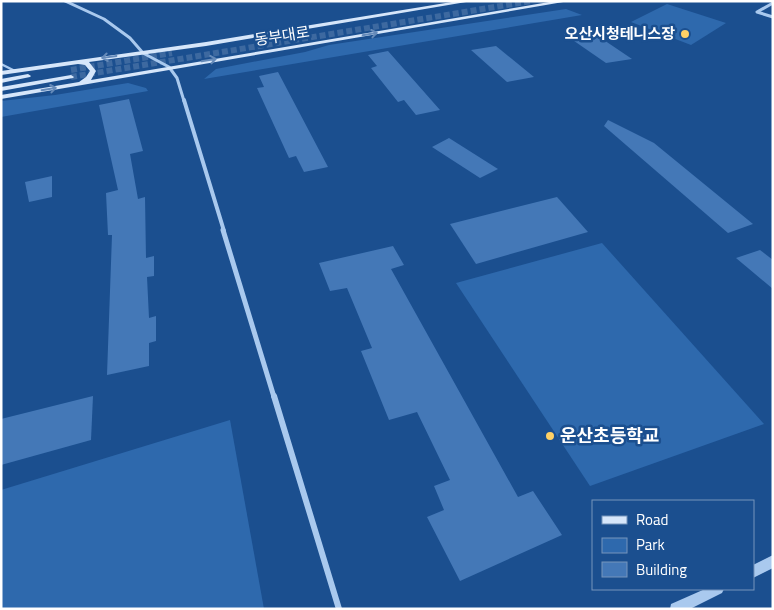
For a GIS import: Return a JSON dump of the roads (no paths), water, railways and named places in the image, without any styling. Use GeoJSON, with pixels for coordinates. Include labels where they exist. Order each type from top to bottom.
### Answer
{"type":"FeatureCollection","features":[{"type":"Feature","properties":{"kind":"main road","name":"동부대로"},"geometry":{"type":"LineString","coordinates":[[1,73],[247,37],[469,1]]}},
{"type":"Feature","properties":{"kind":"main road","name":"동부대로"},"geometry":{"type":"LineString","coordinates":[[1,97],[170,67],[243,50],[566,1]]}},
{"type":"Feature","properties":{"kind":"main road"},"geometry":{"type":"LineString","coordinates":[[243,50],[247,37]]}},
{"type":"Feature","properties":{"kind":"main road"},"geometry":{"type":"LineString","coordinates":[[78,62],[87,64],[93,71],[89,78],[79,84]]}},
{"type":"Feature","properties":{"kind":"main road"},"geometry":{"type":"LineString","coordinates":[[1,81],[71,73],[1,88]]}},
{"type":"Feature","properties":{"kind":"street"},"geometry":{"type":"LineString","coordinates":[[65,1],[104,19],[130,38],[143,53],[170,67],[177,78],[339,609]]}},
{"type":"Feature","properties":{"kind":"street"},"geometry":{"type":"LineString","coordinates":[[773,4],[757,12],[773,17]]}},
{"type":"Feature","properties":{"kind":"street"},"geometry":{"type":"LineString","coordinates":[[754,571],[773,561]]}},
{"type":"Feature","properties":{"kind":"street"},"geometry":{"type":"LineString","coordinates":[[676,609],[716,590]]}},
{"type":"Feature","properties":{"kind":"lane"},"geometry":{"type":"LineString","coordinates":[[1,64],[15,71]]}},
{"type":"Feature","properties":{"kind":"tunnel"},"geometry":{"type":"LineString","coordinates":[[71,77],[531,1]]}},
{"type":"Feature","properties":{"kind":"tunnel"},"geometry":{"type":"LineString","coordinates":[[71,70],[172,53]]}},
{"type":"Feature","properties":{"kind":"place","name":"오산시청테니스장"},"geometry":{"type":"Point","coordinates":[685,34]}},
{"type":"Feature","properties":{"kind":"place","name":"운산초등학교"},"geometry":{"type":"Point","coordinates":[550,436]}}]}
